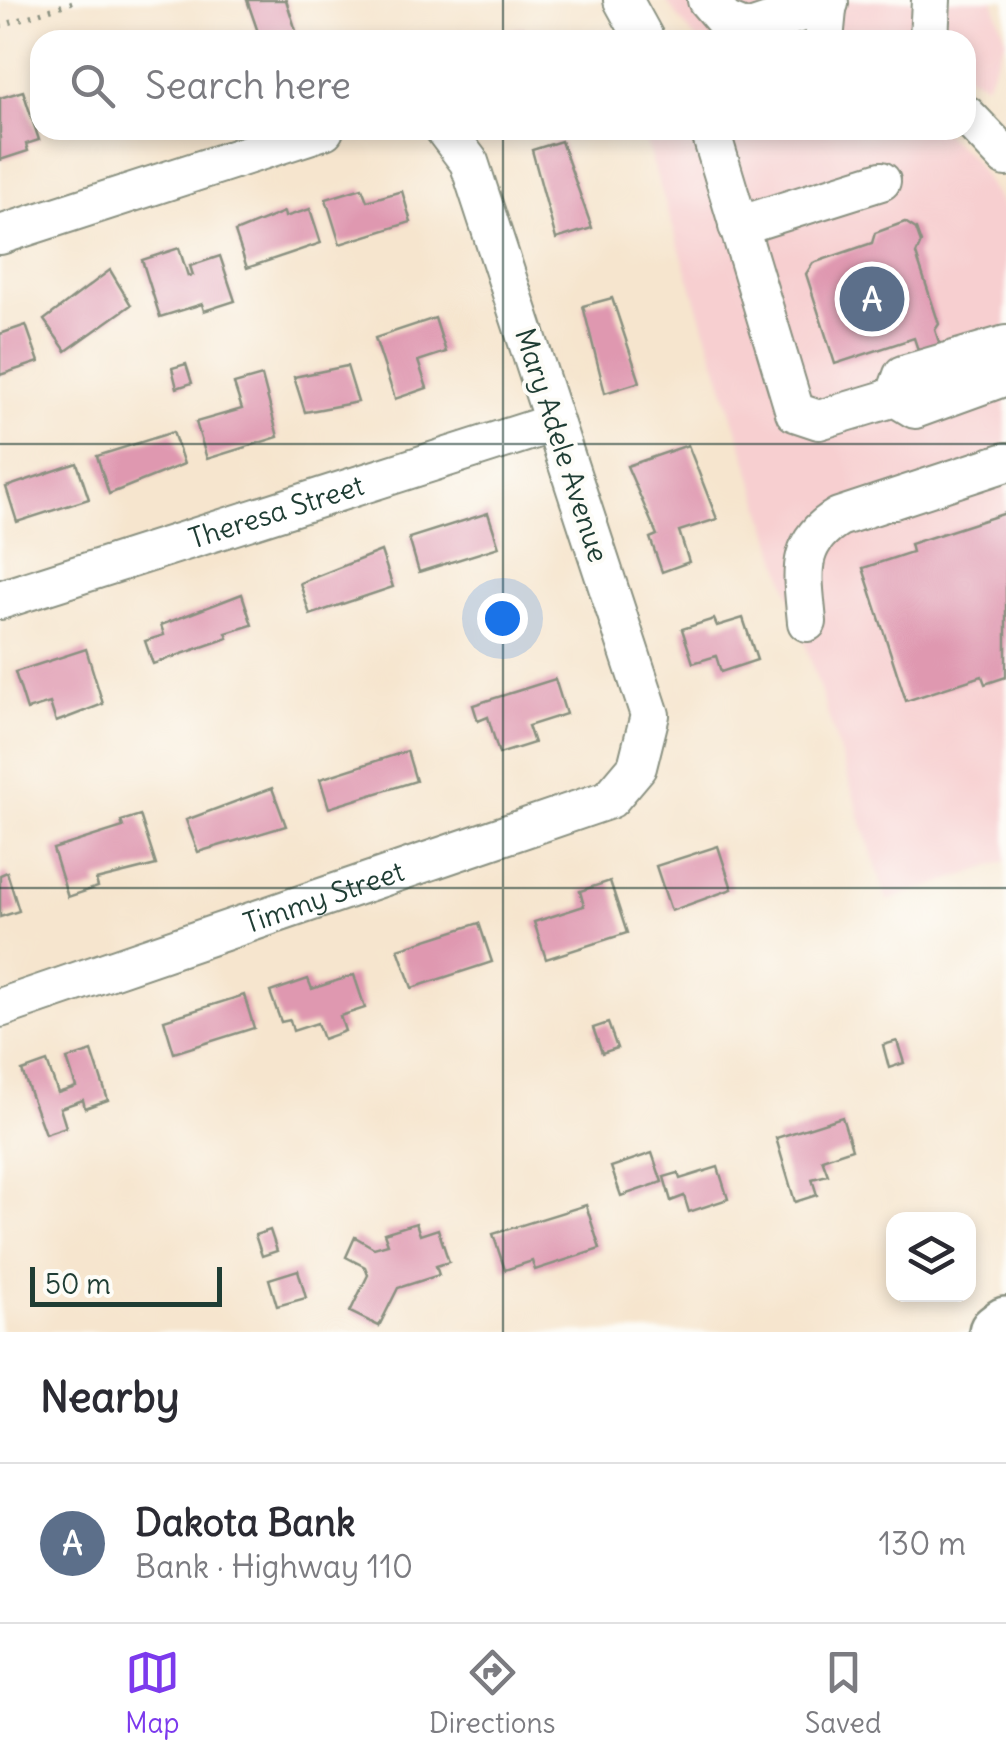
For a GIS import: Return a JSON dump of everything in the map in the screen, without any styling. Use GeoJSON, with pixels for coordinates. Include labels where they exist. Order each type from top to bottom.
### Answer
{"type":"FeatureCollection","features":[{"type":"Feature","properties":{"kind":"highway"},"geometry":{"type":"LineString","coordinates":[[998,1332],[1006,1325]]}},
{"type":"Feature","properties":{"kind":"street"},"geometry":{"type":"LineString","coordinates":[[623,0],[639,30]]}},
{"type":"Feature","properties":{"kind":"street"},"geometry":{"type":"LineString","coordinates":[[708,0],[725,21],[747,30],[827,14]]}},
{"type":"Feature","properties":{"kind":"street"},"geometry":{"type":"LineString","coordinates":[[930,30],[931,0]]}},
{"type":"Feature","properties":{"kind":"street"},"geometry":{"type":"LineString","coordinates":[[976,126],[1006,157]]}},
{"type":"Feature","properties":{"kind":"street"},"geometry":{"type":"LineString","coordinates":[[0,235],[293,140]]}},
{"type":"Feature","properties":{"kind":"street","name":"Mary Adele Avenue"},"geometry":{"type":"LineString","coordinates":[[452,140],[469,162],[650,715],[636,768]]}},
{"type":"Feature","properties":{"kind":"street"},"geometry":{"type":"LineString","coordinates":[[713,140],[795,412],[819,420],[895,396],[915,408],[1006,376]]}},
{"type":"Feature","properties":{"kind":"street"},"geometry":{"type":"LineString","coordinates":[[738,226],[881,181]]}},
{"type":"Feature","properties":{"kind":"street"},"geometry":{"type":"LineString","coordinates":[[895,396],[903,375],[1006,345]]}},
{"type":"Feature","properties":{"kind":"street","name":"Theresa Street"},"geometry":{"type":"LineString","coordinates":[[0,600],[554,423]]}},
{"type":"Feature","properties":{"kind":"street"},"geometry":{"type":"LineString","coordinates":[[808,622],[801,560],[821,527],[839,516],[1006,462]]}},
{"type":"Feature","properties":{"kind":"street","name":"Timmy Street"},"geometry":{"type":"LineString","coordinates":[[0,1008],[610,799],[636,768]]}},
{"type":"Feature","properties":{"kind":"path"},"geometry":{"type":"LineString","coordinates":[[0,26],[80,0]]}},
{"type":"Feature","properties":{"kind":"shaded area"},"geometry":{"type":"Polygon","coordinates":[[[665,0],[993,0],[1006,39],[986,84],[976,80],[976,30],[688,30],[665,0]]]}},
{"type":"Feature","properties":{"kind":"shaded area"},"geometry":{"type":"Polygon","coordinates":[[[645,140],[952,140],[970,156],[1006,212],[1006,861],[887,901],[645,140]]]}},
{"type":"Feature","properties":{"kind":"building"},"geometry":{"type":"Polygon","coordinates":[[[247,0],[286,0],[296,30],[257,30],[247,0]]]}},
{"type":"Feature","properties":{"kind":"building"},"geometry":{"type":"Polygon","coordinates":[[[23,91],[30,112],[30,140],[39,140],[26,144],[28,151],[0,160],[0,98],[23,91]]]}},
{"type":"Feature","properties":{"kind":"building"},"geometry":{"type":"Polygon","coordinates":[[[561,141],[592,228],[556,239],[532,150],[561,141]]]}},
{"type":"Feature","properties":{"kind":"building"},"geometry":{"type":"Polygon","coordinates":[[[362,188],[367,201],[402,191],[411,222],[340,244],[326,199],[362,188]]]}},
{"type":"Feature","properties":{"kind":"building"},"geometry":{"type":"Polygon","coordinates":[[[310,209],[321,243],[247,268],[235,232],[284,212],[285,217],[310,209]]]}},
{"type":"Feature","properties":{"kind":"building"},"geometry":{"type":"Polygon","coordinates":[[[905,222],[916,229],[921,243],[916,254],[939,324],[935,330],[944,358],[923,365],[914,338],[835,364],[806,274],[813,263],[872,243],[875,233],[905,222]]]}},
{"type":"Feature","properties":{"kind":"building"},"geometry":{"type":"Polygon","coordinates":[[[179,248],[188,276],[193,275],[190,266],[220,256],[235,301],[204,311],[202,304],[160,317],[142,260],[179,248]]]}},
{"type":"Feature","properties":{"kind":"building"},"geometry":{"type":"Polygon","coordinates":[[[110,270],[131,305],[66,351],[44,320],[110,270]]]}},
{"type":"Feature","properties":{"kind":"building"},"geometry":{"type":"Polygon","coordinates":[[[612,298],[640,382],[605,393],[583,306],[612,298]]]}},
{"type":"Feature","properties":{"kind":"building"},"geometry":{"type":"Polygon","coordinates":[[[435,318],[446,352],[418,361],[427,388],[395,399],[375,338],[435,318]]]}},
{"type":"Feature","properties":{"kind":"building"},"geometry":{"type":"Polygon","coordinates":[[[26,325],[39,362],[0,375],[0,334],[26,325]]]}},
{"type":"Feature","properties":{"kind":"building"},"geometry":{"type":"Polygon","coordinates":[[[186,364],[192,383],[177,388],[172,368],[186,364]]]}},
{"type":"Feature","properties":{"kind":"building"},"geometry":{"type":"Polygon","coordinates":[[[347,366],[358,402],[305,412],[294,377],[347,366]]]}},
{"type":"Feature","properties":{"kind":"building"},"geometry":{"type":"Polygon","coordinates":[[[262,376],[278,437],[207,459],[196,422],[242,409],[234,384],[262,376]]]}},
{"type":"Feature","properties":{"kind":"building"},"geometry":{"type":"Polygon","coordinates":[[[173,432],[184,464],[109,494],[97,456],[173,432]]]}},
{"type":"Feature","properties":{"kind":"building"},"geometry":{"type":"Polygon","coordinates":[[[688,445],[717,519],[679,531],[689,562],[662,572],[650,538],[657,535],[627,466],[688,445]]]}},
{"type":"Feature","properties":{"kind":"building"},"geometry":{"type":"Polygon","coordinates":[[[77,463],[89,499],[17,522],[6,487],[77,463]]]}},
{"type":"Feature","properties":{"kind":"building"},"geometry":{"type":"Polygon","coordinates":[[[488,513],[499,547],[419,572],[409,538],[488,513]]]}},
{"type":"Feature","properties":{"kind":"building"},"geometry":{"type":"Polygon","coordinates":[[[1006,513],[1006,677],[985,684],[982,676],[906,701],[863,568],[912,552],[910,544],[1006,513]]]}},
{"type":"Feature","properties":{"kind":"building"},"geometry":{"type":"Polygon","coordinates":[[[381,551],[393,587],[310,615],[300,583],[381,551]]]}},
{"type":"Feature","properties":{"kind":"building"},"geometry":{"type":"Polygon","coordinates":[[[242,594],[252,625],[226,633],[228,638],[153,664],[145,641],[164,635],[161,625],[242,594]]]}},
{"type":"Feature","properties":{"kind":"building"},"geometry":{"type":"Polygon","coordinates":[[[743,618],[757,660],[721,672],[716,656],[693,663],[682,629],[714,619],[717,626],[743,618]]]}},
{"type":"Feature","properties":{"kind":"building"},"geometry":{"type":"Polygon","coordinates":[[[86,649],[103,704],[56,722],[50,703],[27,710],[15,672],[86,649]]]}},
{"type":"Feature","properties":{"kind":"building"},"geometry":{"type":"Polygon","coordinates":[[[555,679],[566,714],[528,726],[534,743],[499,754],[488,717],[478,721],[473,705],[555,679]]]}},
{"type":"Feature","properties":{"kind":"building"},"geometry":{"type":"Polygon","coordinates":[[[407,751],[416,781],[329,808],[320,779],[407,751]]]}},
{"type":"Feature","properties":{"kind":"building"},"geometry":{"type":"Polygon","coordinates":[[[272,788],[286,826],[198,852],[186,820],[272,788]]]}},
{"type":"Feature","properties":{"kind":"building"},"geometry":{"type":"Polygon","coordinates":[[[140,815],[156,865],[96,880],[98,887],[68,897],[53,849],[123,827],[121,821],[140,815]]]}},
{"type":"Feature","properties":{"kind":"building"},"geometry":{"type":"Polygon","coordinates":[[[718,846],[732,889],[671,911],[656,866],[718,846]]]}},
{"type":"Feature","properties":{"kind":"building"},"geometry":{"type":"Polygon","coordinates":[[[7,872],[19,911],[0,917],[0,875],[7,872]]]}},
{"type":"Feature","properties":{"kind":"building"},"geometry":{"type":"Polygon","coordinates":[[[610,881],[627,933],[546,959],[534,922],[584,906],[580,891],[610,881]]]}},
{"type":"Feature","properties":{"kind":"building"},"geometry":{"type":"Polygon","coordinates":[[[479,923],[492,962],[412,988],[398,949],[479,923]]]}},
{"type":"Feature","properties":{"kind":"building"},"geometry":{"type":"Polygon","coordinates":[[[354,975],[365,1008],[340,1016],[345,1031],[323,1039],[317,1023],[293,1031],[290,1020],[281,1022],[270,992],[308,979],[312,989],[354,975]]]}},
{"type":"Feature","properties":{"kind":"building"},"geometry":{"type":"Polygon","coordinates":[[[244,995],[254,1028],[174,1053],[164,1020],[244,995]]]}},
{"type":"Feature","properties":{"kind":"building"},"geometry":{"type":"Polygon","coordinates":[[[608,1023],[617,1048],[602,1053],[593,1028],[608,1023]]]}},
{"type":"Feature","properties":{"kind":"building"},"geometry":{"type":"Polygon","coordinates":[[[897,1041],[904,1063],[889,1068],[883,1045],[897,1041]]]}},
{"type":"Feature","properties":{"kind":"building"},"geometry":{"type":"Polygon","coordinates":[[[92,1051],[108,1100],[85,1108],[83,1100],[60,1108],[66,1127],[45,1134],[22,1071],[47,1062],[58,1093],[76,1087],[67,1059],[92,1051]]]}},
{"type":"Feature","properties":{"kind":"building"},"geometry":{"type":"Polygon","coordinates":[[[842,1117],[852,1149],[822,1159],[828,1175],[812,1179],[817,1195],[795,1202],[776,1138],[842,1117]]]}},
{"type":"Feature","properties":{"kind":"building"},"geometry":{"type":"Polygon","coordinates":[[[652,1153],[662,1182],[621,1196],[611,1167],[652,1153]]]}},
{"type":"Feature","properties":{"kind":"building"},"geometry":{"type":"Polygon","coordinates":[[[718,1167],[728,1199],[689,1212],[684,1196],[671,1201],[664,1177],[678,1173],[680,1179],[718,1167]]]}},
{"type":"Feature","properties":{"kind":"building"},"geometry":{"type":"Polygon","coordinates":[[[586,1205],[600,1249],[535,1270],[532,1261],[505,1270],[493,1234],[586,1205]]]}},
{"type":"Feature","properties":{"kind":"building"},"geometry":{"type":"Polygon","coordinates":[[[416,1223],[420,1235],[438,1229],[449,1262],[436,1266],[439,1275],[398,1288],[379,1326],[350,1312],[368,1275],[365,1267],[346,1257],[355,1237],[374,1248],[388,1244],[384,1233],[416,1223]]]}},
{"type":"Feature","properties":{"kind":"building"},"geometry":{"type":"Polygon","coordinates":[[[270,1230],[277,1251],[262,1256],[255,1235],[270,1230]]]}},
{"type":"Feature","properties":{"kind":"building"},"geometry":{"type":"Polygon","coordinates":[[[298,1270],[306,1298],[277,1306],[269,1279],[298,1270]]]}},
{"type":"Feature","properties":{"kind":"place","name":"Dakota Bank"},"geometry":{"type":"Point","coordinates":[872,299]}}]}
